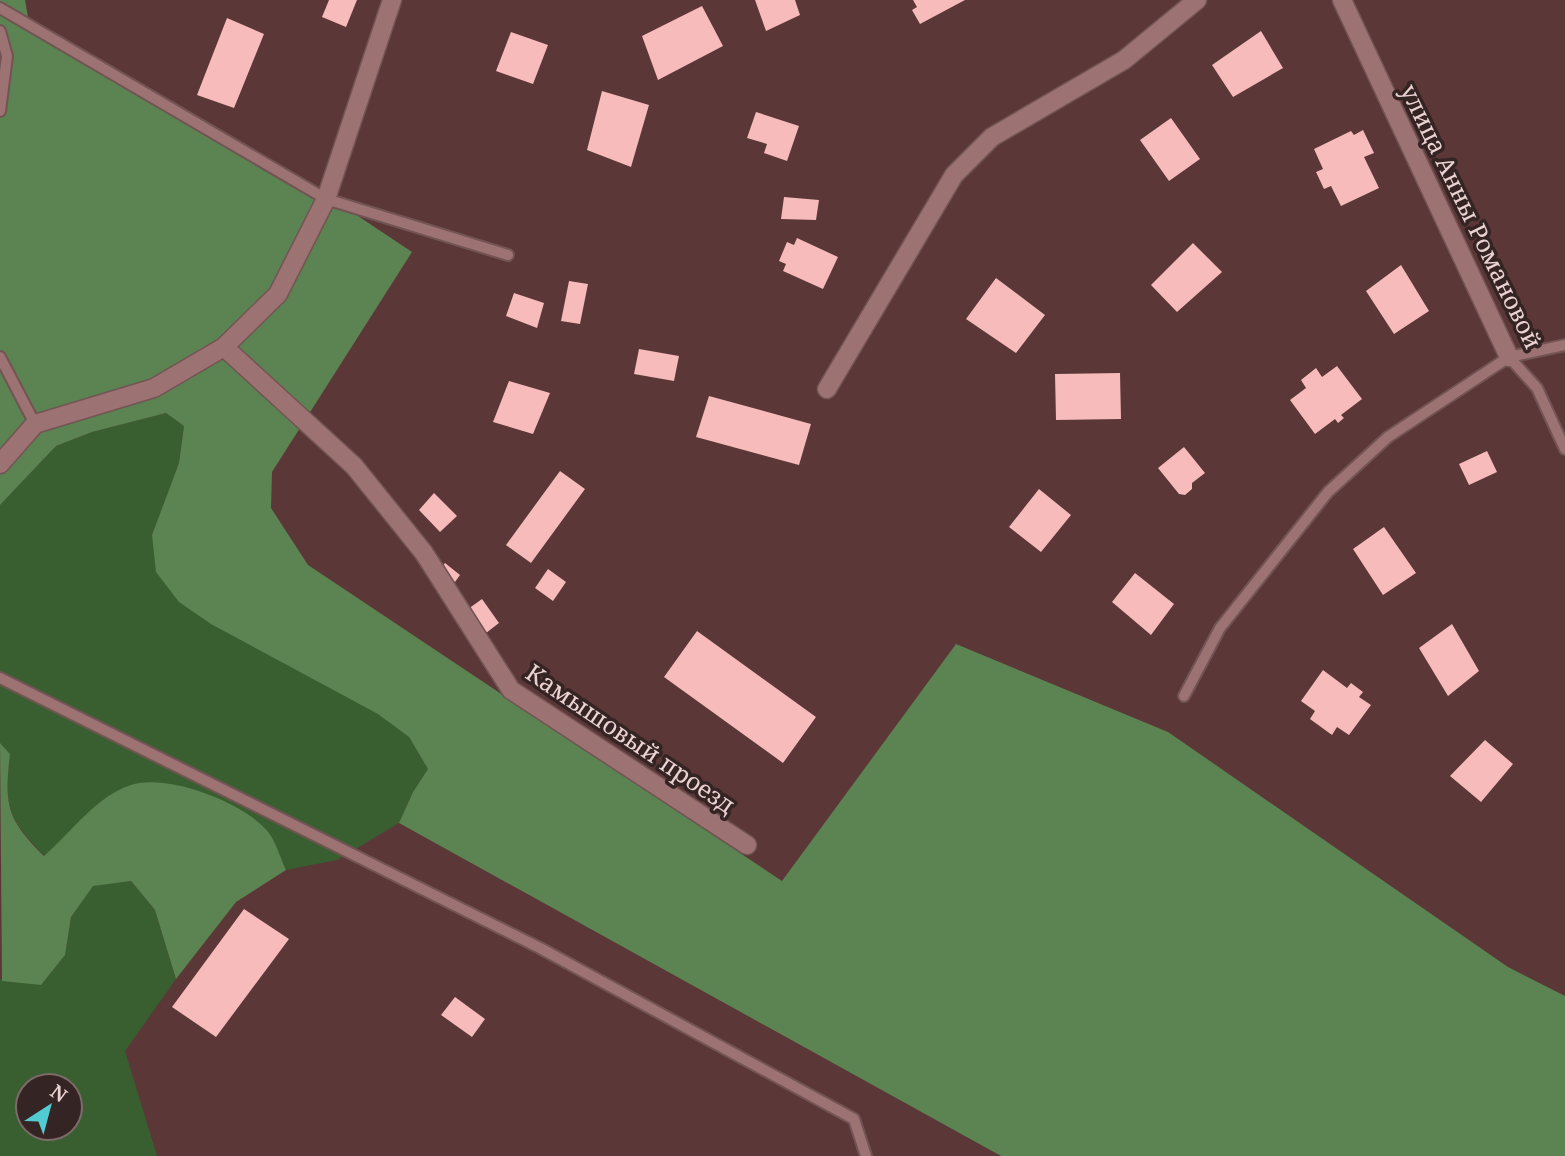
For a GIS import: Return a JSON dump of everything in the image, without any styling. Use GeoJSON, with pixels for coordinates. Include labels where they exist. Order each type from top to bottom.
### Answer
{"type":"FeatureCollection","features":[{"type":"Feature","properties":{"kind":"street"},"geometry":{"type":"LineString","coordinates":[[0,464],[35,424],[154,388],[224,347],[278,294],[326,199],[392,0]]}},
{"type":"Feature","properties":{"kind":"street"},"geometry":{"type":"LineString","coordinates":[[827,389],[954,175],[992,137],[1124,60],[1197,0]]}},
{"type":"Feature","properties":{"kind":"street","name":"улица Анны Романовой"},"geometry":{"type":"LineString","coordinates":[[1342,0],[1509,357]]}},
{"type":"Feature","properties":{"kind":"street","name":"Камышовый проезд"},"geometry":{"type":"LineString","coordinates":[[224,347],[354,466],[424,553],[511,690],[747,845]]}},
{"type":"Feature","properties":{"kind":"lane"},"geometry":{"type":"LineString","coordinates":[[0,8],[326,199],[508,255]]}},
{"type":"Feature","properties":{"kind":"lane"},"geometry":{"type":"LineString","coordinates":[[0,31],[7,56],[0,111]]}},
{"type":"Feature","properties":{"kind":"lane"},"geometry":{"type":"LineString","coordinates":[[1184,696],[1220,628],[1328,492],[1388,437],[1509,357],[1565,345]]}},
{"type":"Feature","properties":{"kind":"lane"},"geometry":{"type":"LineString","coordinates":[[0,357],[35,424]]}},
{"type":"Feature","properties":{"kind":"lane","name":"улица Анны Романовой"},"geometry":{"type":"LineString","coordinates":[[1509,357],[1537,388],[1565,449]]}},
{"type":"Feature","properties":{"kind":"lane"},"geometry":{"type":"LineString","coordinates":[[0,678],[540,948],[854,1119],[866,1156]]}},
{"type":"Feature","properties":{"kind":"green space"},"geometry":{"type":"Polygon","coordinates":[[[0,0],[25,0],[30,29],[316,188],[412,252],[272,472],[271,508],[308,565],[782,881],[956,644],[1168,732],[1508,967],[1565,996],[1565,1156],[1001,1156],[399,823],[413,792],[428,769],[409,737],[378,714],[211,624],[179,602],[156,572],[152,535],[179,463],[184,426],[166,413],[92,432],[56,446],[0,505],[0,0]]]}},
{"type":"Feature","properties":{"kind":"green space"},"geometry":{"type":"Polygon","coordinates":[[[166,413],[184,426],[179,463],[152,535],[409,737],[428,769],[413,792],[399,823],[337,860],[286,870],[270,835],[99,803],[45,856],[23,831],[11,811],[8,800],[10,754],[0,743],[0,505],[56,446],[92,432],[166,413]]]}},
{"type":"Feature","properties":{"kind":"green space"},"geometry":{"type":"Polygon","coordinates":[[[0,743],[10,754],[8,799],[11,811],[22,832],[44,856],[106,797],[131,785],[166,783],[207,794],[245,813],[271,836],[286,870],[236,902],[176,979],[155,910],[131,881],[93,886],[71,917],[65,955],[41,985],[2,981],[0,743]]]}},
{"type":"Feature","properties":{"kind":"green space"},"geometry":{"type":"Polygon","coordinates":[[[131,881],[155,910],[176,979],[125,1051],[157,1156],[0,1156],[0,979],[41,985],[65,955],[71,917],[93,885],[131,881]]]}},
{"type":"Feature","properties":{"kind":"building"},"geometry":{"type":"Polygon","coordinates":[[[329,0],[357,0],[346,27],[322,17],[329,0]]]}},
{"type":"Feature","properties":{"kind":"building"},"geometry":{"type":"Polygon","coordinates":[[[755,0],[795,0],[800,15],[766,31],[755,0]]]}},
{"type":"Feature","properties":{"kind":"building"},"geometry":{"type":"Polygon","coordinates":[[[913,0],[965,0],[920,24],[912,10],[917,7],[913,0]]]}},
{"type":"Feature","properties":{"kind":"building"},"geometry":{"type":"Polygon","coordinates":[[[702,6],[723,46],[658,80],[642,36],[702,6]]]}},
{"type":"Feature","properties":{"kind":"building"},"geometry":{"type":"Polygon","coordinates":[[[227,18],[264,34],[234,108],[197,95],[227,18]]]}},
{"type":"Feature","properties":{"kind":"building"},"geometry":{"type":"Polygon","coordinates":[[[1261,31],[1283,68],[1233,97],[1212,65],[1261,31]]]}},
{"type":"Feature","properties":{"kind":"building"},"geometry":{"type":"Polygon","coordinates":[[[511,32],[548,45],[533,84],[496,71],[511,32]]]}},
{"type":"Feature","properties":{"kind":"building"},"geometry":{"type":"Polygon","coordinates":[[[602,91],[649,105],[631,167],[587,150],[602,91]]]}},
{"type":"Feature","properties":{"kind":"building"},"geometry":{"type":"Polygon","coordinates":[[[756,112],[799,126],[787,161],[764,153],[767,144],[747,138],[756,112]]]}},
{"type":"Feature","properties":{"kind":"building"},"geometry":{"type":"Polygon","coordinates":[[[1171,118],[1200,159],[1169,181],[1140,140],[1171,118]]]}},
{"type":"Feature","properties":{"kind":"building"},"geometry":{"type":"Polygon","coordinates":[[[1363,130],[1374,153],[1364,157],[1379,188],[1341,206],[1331,186],[1324,189],[1316,172],[1323,169],[1314,149],[1351,131],[1354,135],[1363,130]]]}},
{"type":"Feature","properties":{"kind":"building"},"geometry":{"type":"Polygon","coordinates":[[[784,197],[819,200],[816,220],[781,219],[784,197]]]}},
{"type":"Feature","properties":{"kind":"building"},"geometry":{"type":"Polygon","coordinates":[[[797,238],[838,257],[823,289],[783,271],[786,264],[779,261],[787,242],[794,245],[797,238]]]}},
{"type":"Feature","properties":{"kind":"building"},"geometry":{"type":"Polygon","coordinates":[[[1193,243],[1222,272],[1177,312],[1151,285],[1193,243]]]}},
{"type":"Feature","properties":{"kind":"building"},"geometry":{"type":"Polygon","coordinates":[[[1401,265],[1429,311],[1394,334],[1366,291],[1401,265]]]}},
{"type":"Feature","properties":{"kind":"building"},"geometry":{"type":"Polygon","coordinates":[[[996,278],[1045,315],[1016,353],[966,319],[996,278]]]}},
{"type":"Feature","properties":{"kind":"building"},"geometry":{"type":"Polygon","coordinates":[[[569,281],[588,284],[580,324],[561,321],[569,281]]]}},
{"type":"Feature","properties":{"kind":"building"},"geometry":{"type":"Polygon","coordinates":[[[514,293],[544,303],[537,328],[506,316],[514,293]]]}},
{"type":"Feature","properties":{"kind":"building"},"geometry":{"type":"Polygon","coordinates":[[[639,349],[679,356],[674,381],[634,374],[639,349]]]}},
{"type":"Feature","properties":{"kind":"building"},"geometry":{"type":"Polygon","coordinates":[[[1337,366],[1362,399],[1341,415],[1344,418],[1338,423],[1335,419],[1315,434],[1290,400],[1306,388],[1301,380],[1316,368],[1322,377],[1337,366]]]}},
{"type":"Feature","properties":{"kind":"building"},"geometry":{"type":"Polygon","coordinates":[[[1120,373],[1121,419],[1056,420],[1055,374],[1120,373]]]}},
{"type":"Feature","properties":{"kind":"building"},"geometry":{"type":"Polygon","coordinates":[[[509,381],[550,393],[533,434],[493,422],[509,381]]]}},
{"type":"Feature","properties":{"kind":"building"},"geometry":{"type":"Polygon","coordinates":[[[709,396],[811,424],[799,465],[696,437],[709,396]]]}},
{"type":"Feature","properties":{"kind":"building"},"geometry":{"type":"Polygon","coordinates":[[[1184,447],[1205,473],[1192,483],[1192,489],[1185,495],[1179,494],[1158,468],[1184,447]]]}},
{"type":"Feature","properties":{"kind":"building"},"geometry":{"type":"Polygon","coordinates":[[[1487,451],[1497,472],[1469,485],[1459,464],[1487,451]]]}},
{"type":"Feature","properties":{"kind":"building"},"geometry":{"type":"Polygon","coordinates":[[[560,471],[585,489],[531,563],[506,545],[560,471]]]}},
{"type":"Feature","properties":{"kind":"building"},"geometry":{"type":"Polygon","coordinates":[[[1039,489],[1071,515],[1041,552],[1009,527],[1039,489]]]}},
{"type":"Feature","properties":{"kind":"building"},"geometry":{"type":"Polygon","coordinates":[[[434,493],[457,516],[440,532],[419,510],[434,493]]]}},
{"type":"Feature","properties":{"kind":"building"},"geometry":{"type":"Polygon","coordinates":[[[1384,527],[1416,573],[1383,595],[1353,549],[1384,527]]]}},
{"type":"Feature","properties":{"kind":"building"},"geometry":{"type":"Polygon","coordinates":[[[445,563],[460,575],[455,582],[439,570],[445,563]]]}},
{"type":"Feature","properties":{"kind":"building"},"geometry":{"type":"Polygon","coordinates":[[[548,569],[566,582],[553,601],[535,588],[548,569]]]}},
{"type":"Feature","properties":{"kind":"building"},"geometry":{"type":"Polygon","coordinates":[[[1135,573],[1174,604],[1151,635],[1112,602],[1135,573]]]}},
{"type":"Feature","properties":{"kind":"building"},"geometry":{"type":"Polygon","coordinates":[[[482,599],[499,623],[486,633],[468,609],[482,599]]]}},
{"type":"Feature","properties":{"kind":"building"},"geometry":{"type":"Polygon","coordinates":[[[1452,624],[1479,671],[1448,696],[1419,648],[1452,624]]]}},
{"type":"Feature","properties":{"kind":"building"},"geometry":{"type":"Polygon","coordinates":[[[697,631],[816,717],[783,763],[664,677],[697,631]]]}},
{"type":"Feature","properties":{"kind":"building"},"geometry":{"type":"Polygon","coordinates":[[[1323,670],[1347,688],[1351,683],[1363,692],[1359,697],[1371,705],[1349,735],[1337,727],[1332,735],[1310,719],[1315,711],[1301,701],[1323,670]]]}},
{"type":"Feature","properties":{"kind":"building"},"geometry":{"type":"Polygon","coordinates":[[[1485,740],[1513,764],[1481,802],[1450,776],[1485,740]]]}},
{"type":"Feature","properties":{"kind":"building"},"geometry":{"type":"Polygon","coordinates":[[[244,909],[289,939],[216,1037],[172,1007],[244,909]]]}},
{"type":"Feature","properties":{"kind":"building"},"geometry":{"type":"Polygon","coordinates":[[[455,997],[485,1019],[472,1037],[441,1015],[455,997]]]}}]}
